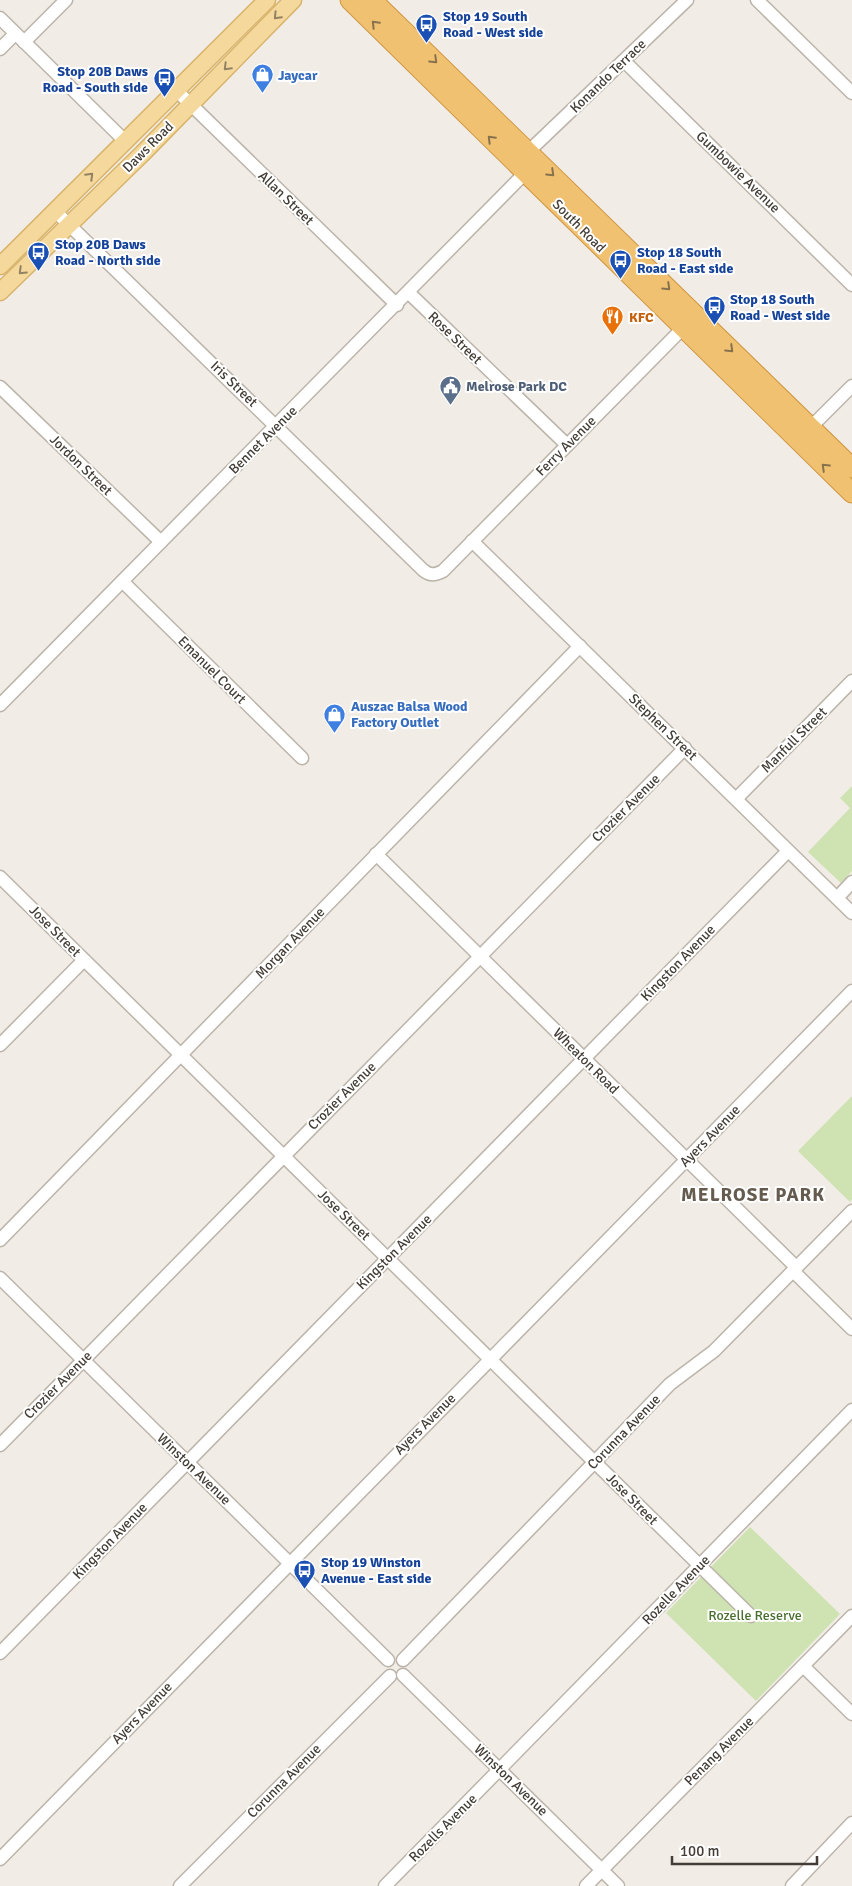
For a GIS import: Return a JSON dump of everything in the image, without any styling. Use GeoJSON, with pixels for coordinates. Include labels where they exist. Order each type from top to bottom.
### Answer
{"type":"FeatureCollection","features":[{"type":"Feature","properties":{"kind":"highway","name":"South Road"},"geometry":{"type":"LineString","coordinates":[[350,0],[525,173],[689,322],[805,434],[852,493]]}},
{"type":"Feature","properties":{"kind":"highway","name":"South Road"},"geometry":{"type":"LineString","coordinates":[[372,0],[529,151],[689,322]]}},
{"type":"Feature","properties":{"kind":"highway","name":"South Road"},"geometry":{"type":"LineString","coordinates":[[805,434],[852,468]]}},
{"type":"Feature","properties":{"kind":"main road","name":"Daws Road"},"geometry":{"type":"LineString","coordinates":[[0,266],[267,0]]}},
{"type":"Feature","properties":{"kind":"main road","name":"Daws Road"},"geometry":{"type":"LineString","coordinates":[[0,292],[70,225],[293,0]]}},
{"type":"Feature","properties":{"kind":"street"},"geometry":{"type":"LineString","coordinates":[[0,49],[20,38],[66,0]]}},
{"type":"Feature","properties":{"kind":"street","name":"Konando Terrace"},"geometry":{"type":"LineString","coordinates":[[529,151],[687,0]]}},
{"type":"Feature","properties":{"kind":"street"},"geometry":{"type":"LineString","coordinates":[[757,0],[852,93]]}},
{"type":"Feature","properties":{"kind":"street"},"geometry":{"type":"LineString","coordinates":[[0,18],[125,141]]}},
{"type":"Feature","properties":{"kind":"street","name":"Gumbowie Avenue"},"geometry":{"type":"LineString","coordinates":[[624,60],[852,285]]}},
{"type":"Feature","properties":{"kind":"street","name":"Allan Street"},"geometry":{"type":"LineString","coordinates":[[176,90],[397,305]]}},
{"type":"Feature","properties":{"kind":"street","name":"Bennet Avenue"},"geometry":{"type":"LineString","coordinates":[[0,705],[409,293],[525,173]]}},
{"type":"Feature","properties":{"kind":"street","name":"Iris Street"},"geometry":{"type":"LineString","coordinates":[[55,211],[427,574],[435,575]]}},
{"type":"Feature","properties":{"kind":"street","name":"Rose Street"},"geometry":{"type":"LineString","coordinates":[[409,293],[567,445]]}},
{"type":"Feature","properties":{"kind":"street","name":"Ferry Avenue"},"geometry":{"type":"LineString","coordinates":[[435,575],[443,571],[689,322]]}},
{"type":"Feature","properties":{"kind":"street"},"geometry":{"type":"LineString","coordinates":[[805,434],[852,386]]}},
{"type":"Feature","properties":{"kind":"street","name":"Jordon Street"},"geometry":{"type":"LineString","coordinates":[[0,387],[161,542]]}},
{"type":"Feature","properties":{"kind":"street","name":"Stephen Street"},"geometry":{"type":"LineString","coordinates":[[472,541],[852,913]]}},
{"type":"Feature","properties":{"kind":"street","name":"Emanuel Court"},"geometry":{"type":"LineString","coordinates":[[123,582],[302,758]]}},
{"type":"Feature","properties":{"kind":"street","name":"Morgan Avenue"},"geometry":{"type":"LineString","coordinates":[[0,1240],[580,646]]}},
{"type":"Feature","properties":{"kind":"street","name":"Manfull Street"},"geometry":{"type":"LineString","coordinates":[[736,799],[852,681]]}},
{"type":"Feature","properties":{"kind":"street","name":"Crozier Avenue"},"geometry":{"type":"LineString","coordinates":[[0,1445],[685,748]]}},
{"type":"Feature","properties":{"kind":"street","name":"Kingston Avenue"},"geometry":{"type":"LineString","coordinates":[[0,1653],[788,851]]}},
{"type":"Feature","properties":{"kind":"street","name":"Wheaton Road"},"geometry":{"type":"LineString","coordinates":[[376,854],[687,1159],[852,1329]]}},
{"type":"Feature","properties":{"kind":"street","name":"Jose Street"},"geometry":{"type":"LineString","coordinates":[[0,877],[751,1616]]}},
{"type":"Feature","properties":{"kind":"street"},"geometry":{"type":"LineString","coordinates":[[837,898],[852,882]]}},
{"type":"Feature","properties":{"kind":"street"},"geometry":{"type":"LineString","coordinates":[[0,1045],[84,960]]}},
{"type":"Feature","properties":{"kind":"street","name":"Ayers Avenue"},"geometry":{"type":"LineString","coordinates":[[0,1859],[289,1562],[852,991]]}},
{"type":"Feature","properties":{"kind":"street","name":"Corunna Avenue"},"geometry":{"type":"LineString","coordinates":[[403,1660],[670,1384],[714,1351],[852,1211]]}},
{"type":"Feature","properties":{"kind":"street","name":"Winston Avenue"},"geometry":{"type":"LineString","coordinates":[[0,1278],[388,1660]]}},
{"type":"Feature","properties":{"kind":"street","name":"Rozelle Avenue"},"geometry":{"type":"LineString","coordinates":[[500,1770],[852,1410]]}},
{"type":"Feature","properties":{"kind":"street","name":"Penang Avenue"},"geometry":{"type":"LineString","coordinates":[[586,1886],[804,1667],[852,1616]]}},
{"type":"Feature","properties":{"kind":"street"},"geometry":{"type":"LineString","coordinates":[[396,1657],[403,1660],[406,1667],[403,1675],[396,1678],[390,1676],[385,1670],[388,1660],[396,1657]]}},
{"type":"Feature","properties":{"kind":"street"},"geometry":{"type":"LineString","coordinates":[[804,1667],[852,1714]]}},
{"type":"Feature","properties":{"kind":"street","name":"Winston Avenue"},"geometry":{"type":"LineString","coordinates":[[403,1675],[618,1886]]}},
{"type":"Feature","properties":{"kind":"street","name":"Corunna Avenue"},"geometry":{"type":"LineString","coordinates":[[180,1886],[390,1676]]}},
{"type":"Feature","properties":{"kind":"street","name":"Rozells Avenue"},"geometry":{"type":"LineString","coordinates":[[385,1886],[500,1770]]}},
{"type":"Feature","properties":{"kind":"street"},"geometry":{"type":"LineString","coordinates":[[792,1886],[852,1824]]}},
{"type":"Feature","properties":{"kind":"green space"},"geometry":{"type":"Polygon","coordinates":[[[852,786],[852,871],[841,883],[808,852],[850,808],[840,798],[852,786]]]}},
{"type":"Feature","properties":{"kind":"green space"},"geometry":{"type":"Polygon","coordinates":[[[852,1096],[852,1199],[850,1202],[798,1151],[852,1096]]]}},
{"type":"Feature","properties":{"kind":"green space","name":"Rozelle Reserve"},"geometry":{"type":"Polygon","coordinates":[[[750,1527],[840,1614],[756,1701],[666,1613],[750,1527]]]}},
{"type":"Feature","properties":{"kind":"place","name":"Stop 19 South Road - West side"},"geometry":{"type":"Point","coordinates":[427,43]}},
{"type":"Feature","properties":{"kind":"place","name":"Jaycar"},"geometry":{"type":"Point","coordinates":[262,94]}},
{"type":"Feature","properties":{"kind":"place","name":"Stop 20B Daws Road - South side"},"geometry":{"type":"Point","coordinates":[164,98]}},
{"type":"Feature","properties":{"kind":"place","name":"Stop 20B Daws Road - North side"},"geometry":{"type":"Point","coordinates":[39,271]}},
{"type":"Feature","properties":{"kind":"place","name":"Stop 18 South Road - East side"},"geometry":{"type":"Point","coordinates":[621,279]}},
{"type":"Feature","properties":{"kind":"place","name":"Stop 18 South Road - West side"},"geometry":{"type":"Point","coordinates":[714,326]}},
{"type":"Feature","properties":{"kind":"place","name":"KFC"},"geometry":{"type":"Point","coordinates":[613,336]}},
{"type":"Feature","properties":{"kind":"place","name":"Melrose Park DC"},"geometry":{"type":"Point","coordinates":[450,405]}},
{"type":"Feature","properties":{"kind":"place","name":"Auszac Balsa Wood Factory Outlet"},"geometry":{"type":"Point","coordinates":[335,733]}},
{"type":"Feature","properties":{"kind":"place","name":"Stop 19 Winston Avenue - East side"},"geometry":{"type":"Point","coordinates":[305,1589]}},
{"type":"Feature","properties":{"kind":"district","name":"MELROSE PARK"},"geometry":{"type":"Point","coordinates":[753,1195]}}]}
